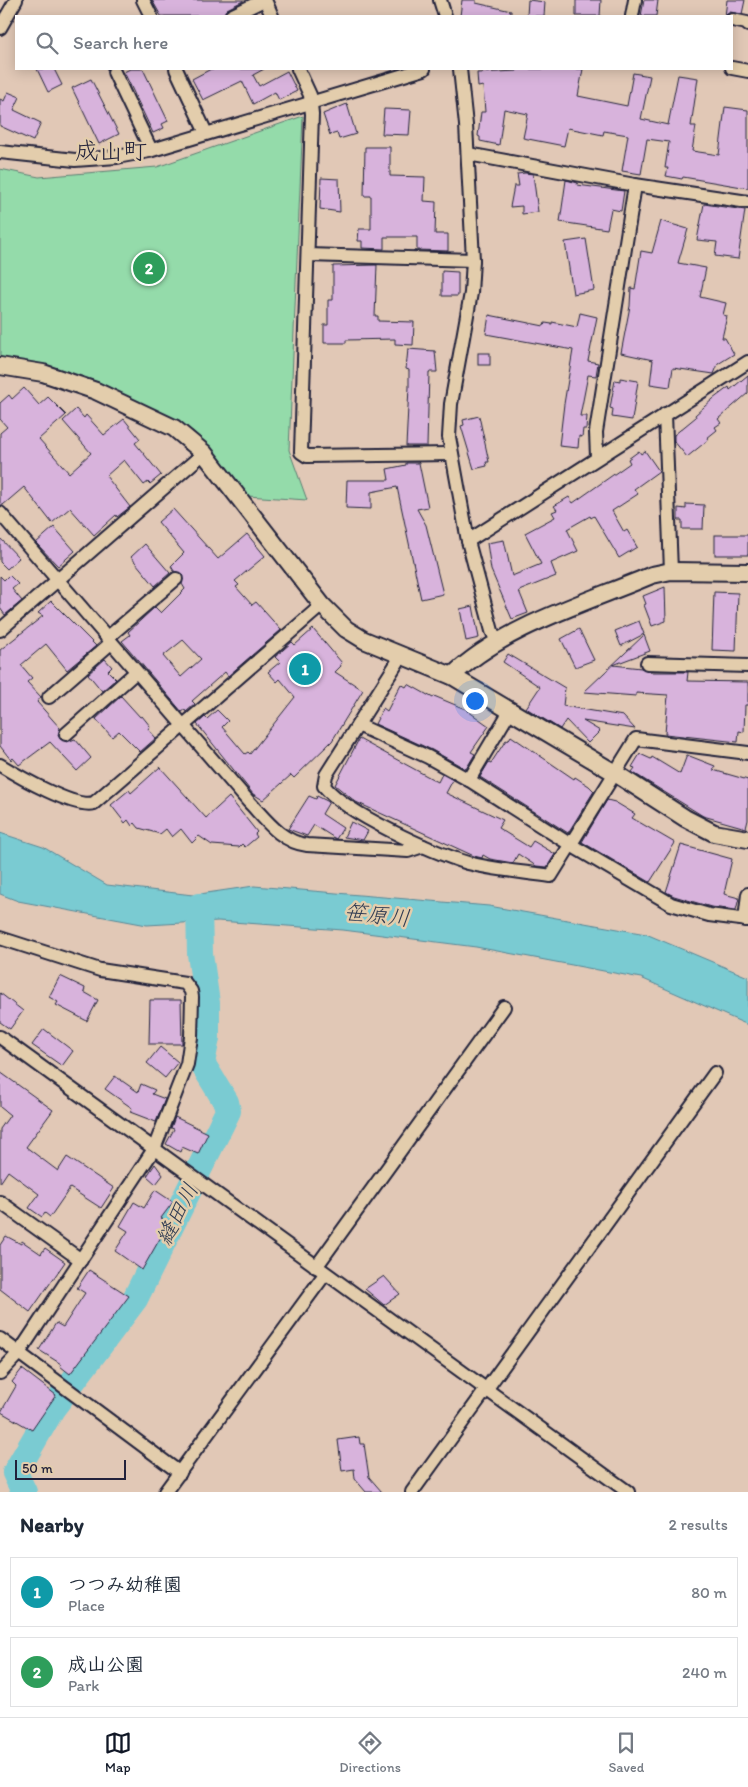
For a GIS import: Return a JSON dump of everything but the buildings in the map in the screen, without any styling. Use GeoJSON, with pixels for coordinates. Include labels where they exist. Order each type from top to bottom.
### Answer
{"type":"FeatureCollection","features":[{"type":"Feature","properties":{"kind":"street"},"geometry":{"type":"LineString","coordinates":[[0,28],[16,0]]}},
{"type":"Feature","properties":{"kind":"street"},"geometry":{"type":"LineString","coordinates":[[143,0],[150,15]]}},
{"type":"Feature","properties":{"kind":"street"},"geometry":{"type":"LineString","coordinates":[[234,15],[264,0],[272,15]]}},
{"type":"Feature","properties":{"kind":"street"},"geometry":{"type":"LineString","coordinates":[[440,0],[445,15]]}},
{"type":"Feature","properties":{"kind":"street"},"geometry":{"type":"LineString","coordinates":[[632,15],[635,0]]}},
{"type":"Feature","properties":{"kind":"street"},"geometry":{"type":"LineString","coordinates":[[733,20],[748,25]]}},
{"type":"Feature","properties":{"kind":"street"},"geometry":{"type":"LineString","coordinates":[[733,68],[748,70]]}},
{"type":"Feature","properties":{"kind":"street"},"geometry":{"type":"LineString","coordinates":[[176,70],[206,133]]}},
{"type":"Feature","properties":{"kind":"street"},"geometry":{"type":"LineString","coordinates":[[298,70],[312,104],[300,444],[302,454],[307,456],[451,454]]}},
{"type":"Feature","properties":{"kind":"street"},"geometry":{"type":"LineString","coordinates":[[0,152],[76,160],[117,157],[151,150],[312,104],[421,70]]}},
{"type":"Feature","properties":{"kind":"street"},"geometry":{"type":"LineString","coordinates":[[460,70],[468,154],[473,260],[471,294],[450,404],[451,454],[468,541],[492,632],[498,642]]}},
{"type":"Feature","properties":{"kind":"street"},"geometry":{"type":"LineString","coordinates":[[114,72],[151,150]]}},
{"type":"Feature","properties":{"kind":"street"},"geometry":{"type":"LineString","coordinates":[[468,154],[748,202]]}},
{"type":"Feature","properties":{"kind":"street"},"geometry":{"type":"LineString","coordinates":[[597,457],[596,432],[635,184]]}},
{"type":"Feature","properties":{"kind":"street"},"geometry":{"type":"LineString","coordinates":[[308,255],[473,260]]}},
{"type":"Feature","properties":{"kind":"street"},"geometry":{"type":"LineString","coordinates":[[468,541],[748,362]]}},
{"type":"Feature","properties":{"kind":"street"},"geometry":{"type":"LineString","coordinates":[[0,366],[43,373],[96,391],[174,428],[204,453],[322,605],[346,629],[364,640],[452,676],[615,773],[685,818],[714,833],[748,839]]}},
{"type":"Feature","properties":{"kind":"street"},"geometry":{"type":"LineString","coordinates":[[665,414],[670,571]]}},
{"type":"Feature","properties":{"kind":"street"},"geometry":{"type":"LineString","coordinates":[[0,630],[204,453]]}},
{"type":"Feature","properties":{"kind":"street"},"geometry":{"type":"LineString","coordinates":[[0,513],[274,829],[291,841],[300,844],[408,851],[424,846]]}},
{"type":"Feature","properties":{"kind":"street"},"geometry":{"type":"LineString","coordinates":[[452,676],[466,663],[498,642],[652,575],[670,571],[748,572]]}},
{"type":"Feature","properties":{"kind":"street"},"geometry":{"type":"LineString","coordinates":[[49,697],[176,579]]}},
{"type":"Feature","properties":{"kind":"street"},"geometry":{"type":"LineString","coordinates":[[0,765],[56,794],[84,804],[91,804],[184,726],[322,605]]}},
{"type":"Feature","properties":{"kind":"street"},"geometry":{"type":"LineString","coordinates":[[402,656],[326,775],[324,786],[348,807],[424,846],[470,863],[551,876],[632,742],[639,738],[748,753]]}},
{"type":"Feature","properties":{"kind":"street"},"geometry":{"type":"LineString","coordinates":[[647,662],[748,666]]}},
{"type":"Feature","properties":{"kind":"street"},"geometry":{"type":"LineString","coordinates":[[66,734],[136,672]]}},
{"type":"Feature","properties":{"kind":"street"},"geometry":{"type":"LineString","coordinates":[[469,780],[510,711]]}},
{"type":"Feature","properties":{"kind":"street"},"geometry":{"type":"LineString","coordinates":[[358,725],[428,757],[469,780],[570,845],[671,904],[709,916],[746,920],[748,894]]}},
{"type":"Feature","properties":{"kind":"street"},"geometry":{"type":"LineString","coordinates":[[0,938],[45,954],[100,970],[185,983],[192,997],[191,1036],[186,1064],[154,1149],[19,1352],[0,1374]]}},
{"type":"Feature","properties":{"kind":"street"},"geometry":{"type":"LineString","coordinates":[[165,1492],[504,1006]]}},
{"type":"Feature","properties":{"kind":"street"},"geometry":{"type":"LineString","coordinates":[[0,1037],[320,1271],[628,1492]]}},
{"type":"Feature","properties":{"kind":"street"},"geometry":{"type":"LineString","coordinates":[[412,1492],[715,1073]]}},
{"type":"Feature","properties":{"kind":"street"},"geometry":{"type":"LineString","coordinates":[[0,1202],[81,1260]]}},
{"type":"Feature","properties":{"kind":"street"},"geometry":{"type":"LineString","coordinates":[[0,1339],[180,1473]]}},
{"type":"Feature","properties":{"kind":"green space"},"geometry":{"type":"Polygon","coordinates":[[[303,116],[289,450],[307,500],[247,496],[194,432],[50,366],[0,358],[0,169],[39,177],[157,167],[303,116]]]}},
{"type":"Feature","properties":{"kind":"water","name":"笹原川"},"geometry":{"type":"Polygon","coordinates":[[[0,833],[43,847],[107,885],[193,895],[254,886],[489,906],[646,934],[748,977],[748,1025],[641,978],[476,947],[343,930],[218,921],[147,925],[18,901],[0,894],[0,833]]]}},
{"type":"Feature","properties":{"kind":"waterway","name":"縫田川"},"geometry":{"type":"LineString","coordinates":[[24,1492],[15,1473],[52,1409],[135,1299],[228,1111],[226,1102],[202,1063],[207,1038],[207,1003],[200,954],[199,906]]}},
{"type":"Feature","properties":{"kind":"place","name":"成山公園"},"geometry":{"type":"Point","coordinates":[149,268]}},
{"type":"Feature","properties":{"kind":"place","name":"つつみ幼稚園"},"geometry":{"type":"Point","coordinates":[305,669]}},
{"type":"Feature","properties":{"kind":"district","name":"成山町"},"geometry":{"type":"Point","coordinates":[111,150]}}]}
